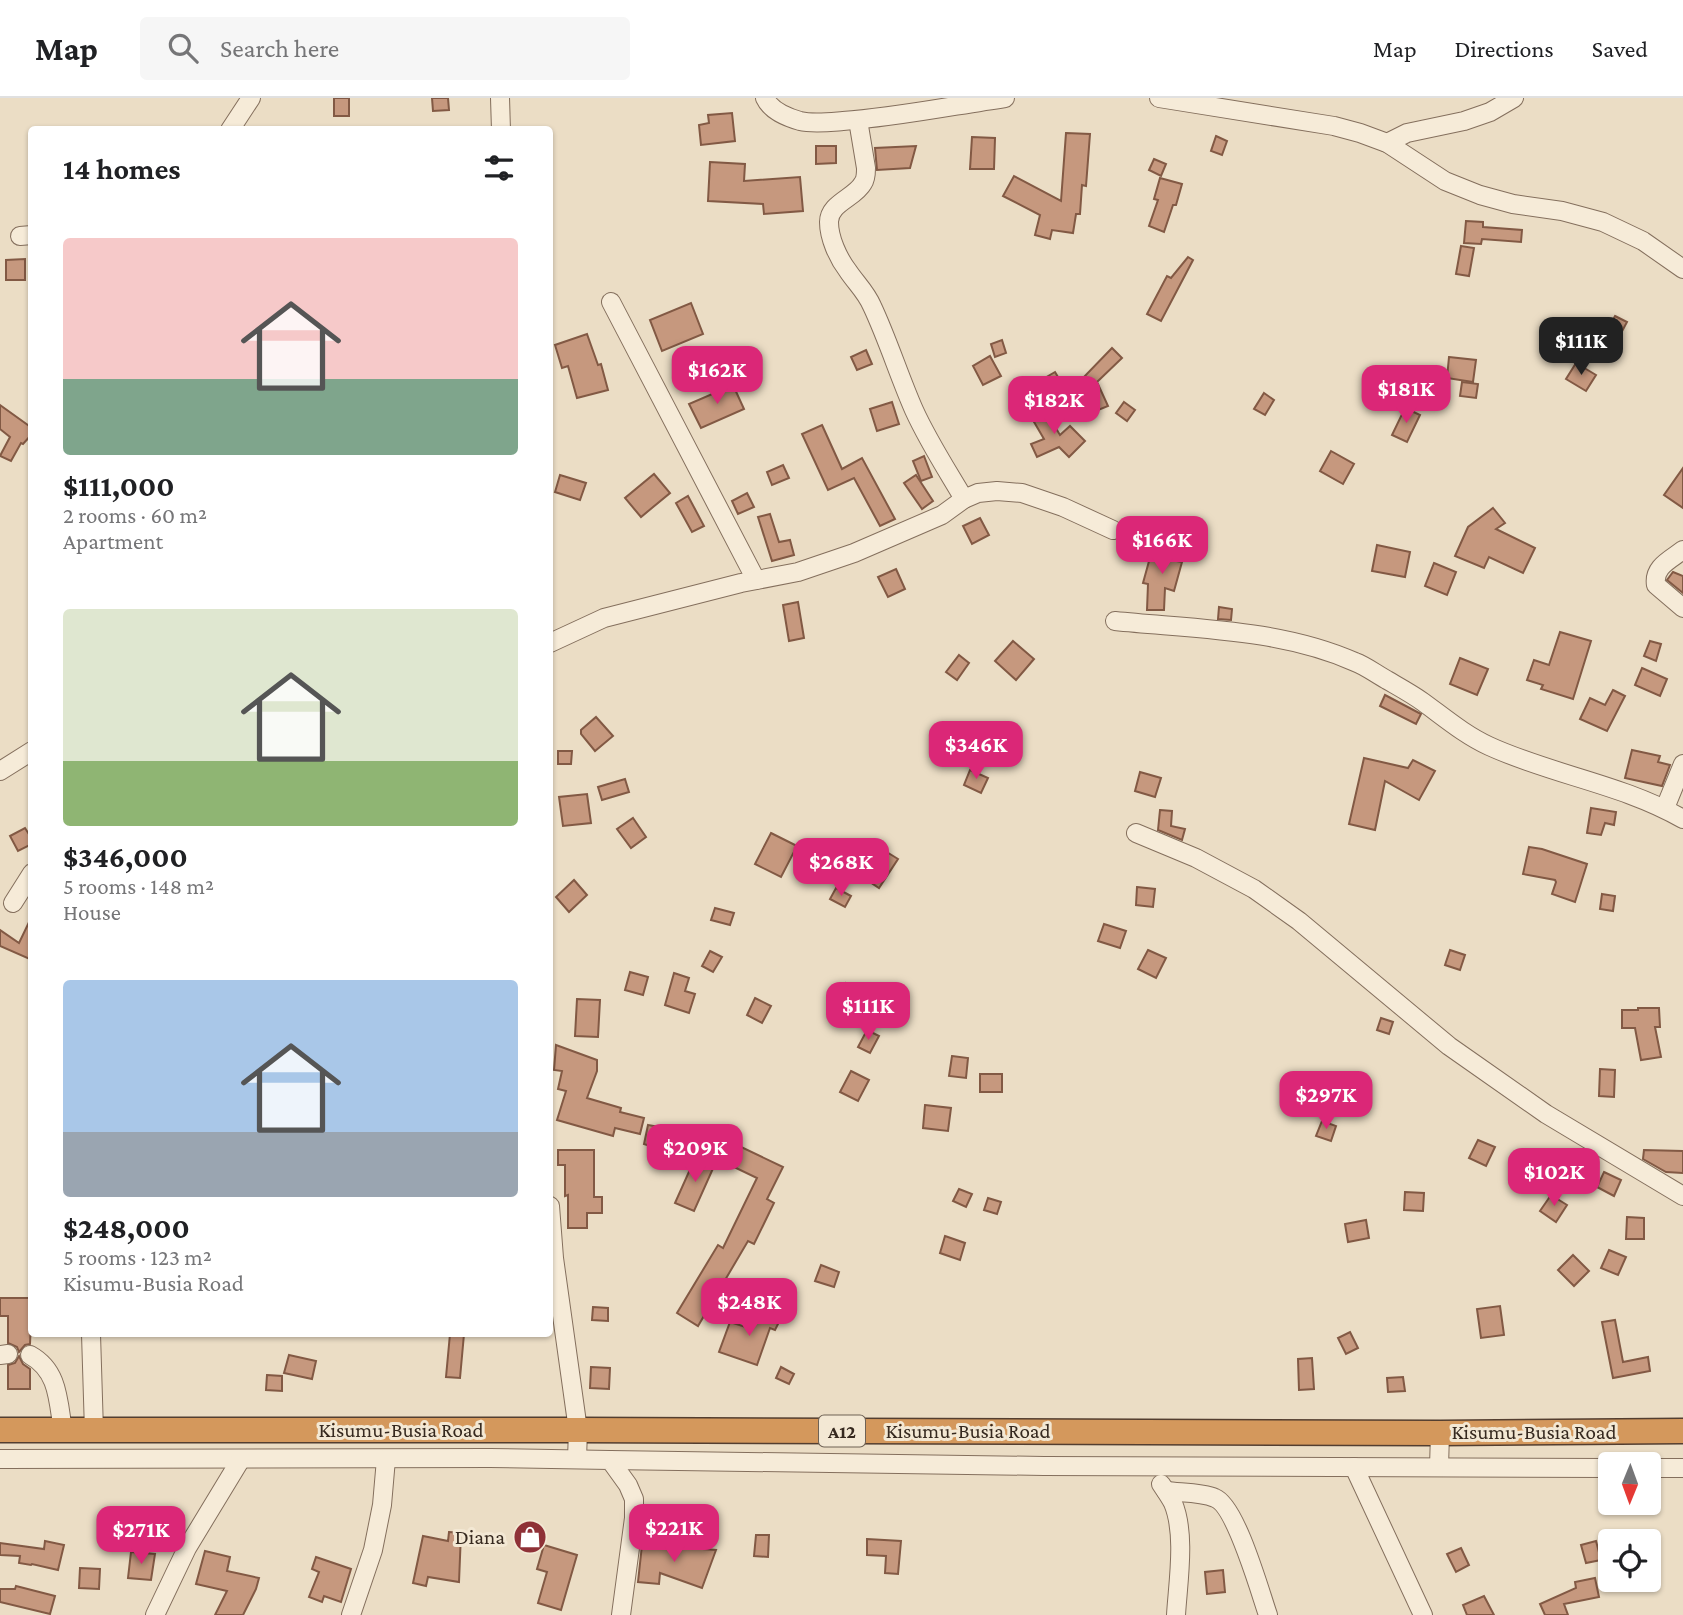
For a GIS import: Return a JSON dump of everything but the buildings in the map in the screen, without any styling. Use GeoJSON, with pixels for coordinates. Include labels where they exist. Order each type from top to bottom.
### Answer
{"type":"FeatureCollection","features":[{"type":"Feature","properties":{"kind":"highway","name":"Kisumu-Busia Road"},"geometry":{"type":"LineString","coordinates":[[0,1430],[1683,1432]]}},
{"type":"Feature","properties":{"kind":"street"},"geometry":{"type":"LineString","coordinates":[[233,126],[251,98]]}},
{"type":"Feature","properties":{"kind":"street"},"geometry":{"type":"LineString","coordinates":[[500,98],[501,126]]}},
{"type":"Feature","properties":{"kind":"street"},"geometry":{"type":"LineString","coordinates":[[765,98],[769,106],[802,122],[858,120],[1005,98]]}},
{"type":"Feature","properties":{"kind":"street"},"geometry":{"type":"LineString","coordinates":[[1159,98],[1216,103],[1360,133],[1387,143],[1445,181],[1480,195],[1602,222],[1643,241],[1683,269]]}},
{"type":"Feature","properties":{"kind":"street"},"geometry":{"type":"LineString","coordinates":[[1387,143],[1407,133],[1490,113],[1514,98]]}},
{"type":"Feature","properties":{"kind":"street"},"geometry":{"type":"LineString","coordinates":[[858,120],[866,176],[858,190],[833,209],[830,229],[837,253],[847,271],[874,308],[915,412],[964,499]]}},
{"type":"Feature","properties":{"kind":"street"},"geometry":{"type":"LineString","coordinates":[[611,302],[756,580]]}},
{"type":"Feature","properties":{"kind":"street"},"geometry":{"type":"LineString","coordinates":[[553,642],[604,618],[798,572],[854,553],[942,515],[964,499],[978,493],[1022,493],[1063,507],[1113,530]]}},
{"type":"Feature","properties":{"kind":"street"},"geometry":{"type":"LineString","coordinates":[[1683,550],[1657,569],[1655,577],[1656,585],[1683,608]]}},
{"type":"Feature","properties":{"kind":"street"},"geometry":{"type":"LineString","coordinates":[[1115,621],[1265,635],[1315,647],[1357,662],[1489,746],[1609,786],[1665,808],[1683,819]]}},
{"type":"Feature","properties":{"kind":"street"},"geometry":{"type":"LineString","coordinates":[[0,771],[28,754]]}},
{"type":"Feature","properties":{"kind":"street"},"geometry":{"type":"LineString","coordinates":[[1665,808],[1683,764]]}},
{"type":"Feature","properties":{"kind":"street"},"geometry":{"type":"LineString","coordinates":[[1136,833],[1196,858],[1254,889],[1299,921],[1449,1046],[1546,1114],[1683,1196]]}},
{"type":"Feature","properties":{"kind":"street"},"geometry":{"type":"LineString","coordinates":[[13,903],[28,879]]}},
{"type":"Feature","properties":{"kind":"street"},"geometry":{"type":"LineString","coordinates":[[553,1245],[578,1430],[577,1459]]}},
{"type":"Feature","properties":{"kind":"street"},"geometry":{"type":"LineString","coordinates":[[91,1337],[94,1431]]}},
{"type":"Feature","properties":{"kind":"street"},"geometry":{"type":"LineString","coordinates":[[30,1355],[44,1364],[49,1372],[56,1389],[63,1431]]}},
{"type":"Feature","properties":{"kind":"street"},"geometry":{"type":"LineString","coordinates":[[1439,1467],[1440,1433]]}},
{"type":"Feature","properties":{"kind":"street"},"geometry":{"type":"LineString","coordinates":[[0,1458],[577,1459],[1598,1468]]}},
{"type":"Feature","properties":{"kind":"street"},"geometry":{"type":"LineString","coordinates":[[351,1615],[373,1550],[382,1505],[386,1459]]}},
{"type":"Feature","properties":{"kind":"street"},"geometry":{"type":"LineString","coordinates":[[155,1615],[187,1548],[241,1460]]}},
{"type":"Feature","properties":{"kind":"street"},"geometry":{"type":"LineString","coordinates":[[610,1460],[628,1485],[634,1499],[634,1518],[621,1615]]}},
{"type":"Feature","properties":{"kind":"street"},"geometry":{"type":"LineString","coordinates":[[1150,1466],[1174,1504],[1178,1523],[1180,1548],[1176,1615]]}},
{"type":"Feature","properties":{"kind":"street"},"geometry":{"type":"LineString","coordinates":[[1354,1467],[1423,1615]]}},
{"type":"Feature","properties":{"kind":"street"},"geometry":{"type":"LineString","coordinates":[[1661,1468],[1683,1468]]}},
{"type":"Feature","properties":{"kind":"street"},"geometry":{"type":"LineString","coordinates":[[1166,1491],[1215,1498],[1225,1505],[1241,1539],[1268,1615]]}},
{"type":"Feature","properties":{"kind":"place","name":"Diana"},"geometry":{"type":"Point","coordinates":[530,1537]}}]}
